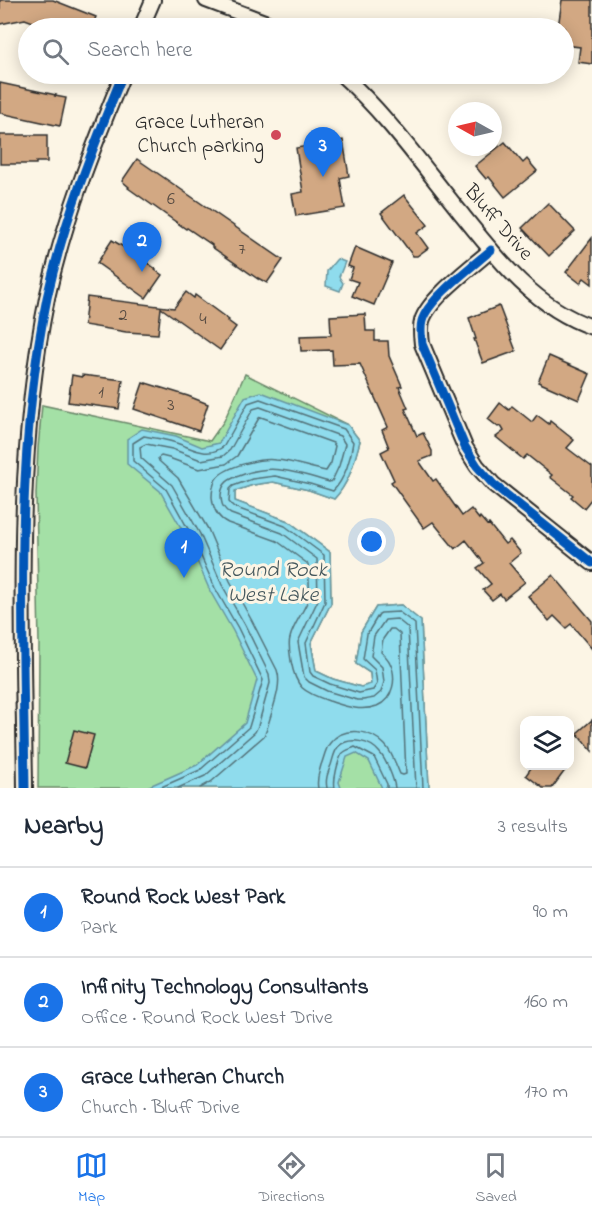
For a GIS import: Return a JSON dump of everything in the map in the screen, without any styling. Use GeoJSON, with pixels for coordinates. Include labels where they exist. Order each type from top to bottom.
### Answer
{"type":"FeatureCollection","features":[{"type":"Feature","properties":{"kind":"street"},"geometry":{"type":"LineString","coordinates":[[145,18],[153,0]]}},
{"type":"Feature","properties":{"kind":"street"},"geometry":{"type":"LineString","coordinates":[[206,0],[254,18]]}},
{"type":"Feature","properties":{"kind":"street"},"geometry":{"type":"LineString","coordinates":[[25,788],[23,506],[28,426],[36,361],[48,297],[69,219],[91,152],[119,84]]}},
{"type":"Feature","properties":{"kind":"street","name":"Bluff Drive"},"geometry":{"type":"LineString","coordinates":[[353,84],[403,141],[491,250],[544,302],[563,315],[592,327]]}},
{"type":"Feature","properties":{"kind":"street"},"geometry":{"type":"LineString","coordinates":[[491,250],[433,301],[422,320],[422,344],[465,447],[477,466],[493,484],[592,563]]}},
{"type":"Feature","properties":{"kind":"green space"},"geometry":{"type":"Polygon","coordinates":[[[245,374],[348,425],[360,441],[348,479],[334,499],[309,490],[273,482],[235,491],[235,501],[288,521],[330,552],[331,603],[311,643],[316,671],[333,679],[361,687],[371,684],[370,673],[356,664],[361,632],[376,607],[401,605],[421,621],[429,788],[38,788],[39,644],[36,494],[42,405],[210,441],[224,421],[245,374]]]}},
{"type":"Feature","properties":{"kind":"water"},"geometry":{"type":"Polygon","coordinates":[[[337,259],[345,262],[339,277],[343,283],[340,291],[326,286],[327,271],[337,259]]]}},
{"type":"Feature","properties":{"kind":"water","name":"Round Rock West Lake"},"geometry":{"type":"Polygon","coordinates":[[[261,392],[348,425],[360,441],[348,479],[334,499],[309,490],[273,482],[235,491],[235,501],[288,521],[330,552],[331,603],[311,643],[316,671],[333,679],[361,687],[371,684],[370,673],[356,664],[361,632],[376,607],[401,605],[421,621],[429,788],[382,788],[369,761],[356,753],[347,757],[339,782],[341,788],[145,788],[197,765],[245,723],[257,680],[210,591],[188,540],[160,491],[127,464],[127,439],[142,429],[176,436],[202,447],[219,443],[245,397],[261,392]]]}},
{"type":"Feature","properties":{"kind":"building"},"geometry":{"type":"Polygon","coordinates":[[[0,0],[53,0],[96,17],[18,18],[18,20],[0,24],[0,0]]]}},
{"type":"Feature","properties":{"kind":"building"},"geometry":{"type":"Polygon","coordinates":[[[562,0],[592,0],[592,64],[578,62],[580,47],[574,46],[574,18],[559,18],[562,0]]]}},
{"type":"Feature","properties":{"kind":"building"},"geometry":{"type":"Polygon","coordinates":[[[0,83],[66,98],[60,126],[0,113],[0,83]]]}},
{"type":"Feature","properties":{"kind":"building"},"geometry":{"type":"Polygon","coordinates":[[[0,135],[47,135],[47,162],[0,164],[0,135]]]}},
{"type":"Feature","properties":{"kind":"building"},"geometry":{"type":"Polygon","coordinates":[[[343,140],[349,176],[340,178],[345,208],[296,216],[292,194],[303,192],[296,148],[343,140]]]}},
{"type":"Feature","properties":{"kind":"building"},"geometry":{"type":"Polygon","coordinates":[[[505,142],[523,163],[527,159],[537,171],[505,197],[489,177],[486,179],[475,166],[488,156],[502,156],[502,144],[505,142]]]}},
{"type":"Feature","properties":{"kind":"building"},"geometry":{"type":"Polygon","coordinates":[[[137,159],[283,260],[267,283],[128,188],[122,181],[137,159]]]}},
{"type":"Feature","properties":{"kind":"building"},"geometry":{"type":"Polygon","coordinates":[[[404,195],[428,225],[417,233],[428,248],[417,256],[413,256],[381,213],[404,195]]]}},
{"type":"Feature","properties":{"kind":"building"},"geometry":{"type":"Polygon","coordinates":[[[548,203],[575,231],[549,256],[522,228],[548,203]]]}},
{"type":"Feature","properties":{"kind":"building"},"geometry":{"type":"Polygon","coordinates":[[[592,238],[592,284],[584,278],[580,283],[566,272],[592,238]]]}},
{"type":"Feature","properties":{"kind":"building"},"geometry":{"type":"Polygon","coordinates":[[[112,240],[162,275],[146,298],[97,263],[112,240]]]}},
{"type":"Feature","properties":{"kind":"building"},"geometry":{"type":"Polygon","coordinates":[[[355,247],[392,263],[374,305],[352,296],[358,282],[349,279],[353,268],[348,266],[355,247]]]}},
{"type":"Feature","properties":{"kind":"building"},"geometry":{"type":"Polygon","coordinates":[[[186,292],[194,298],[195,295],[236,327],[220,350],[161,308],[158,334],[126,332],[84,325],[87,297],[174,308],[186,292]]]}},
{"type":"Feature","properties":{"kind":"building"},"geometry":{"type":"Polygon","coordinates":[[[499,306],[516,351],[483,363],[469,318],[499,306]]]}},
{"type":"Feature","properties":{"kind":"building"},"geometry":{"type":"Polygon","coordinates":[[[365,314],[366,331],[375,331],[375,341],[388,341],[389,356],[402,386],[399,387],[408,408],[405,409],[417,436],[423,433],[432,451],[432,456],[419,461],[433,481],[436,479],[462,516],[471,509],[479,519],[480,517],[487,525],[489,524],[505,544],[510,540],[521,553],[509,563],[525,582],[504,599],[500,594],[492,600],[483,590],[491,584],[477,568],[484,563],[466,540],[455,549],[433,522],[424,528],[391,482],[394,480],[381,452],[389,448],[382,430],[388,427],[360,364],[333,365],[332,350],[301,351],[300,336],[331,335],[330,316],[365,314]]]}},
{"type":"Feature","properties":{"kind":"building"},"geometry":{"type":"Polygon","coordinates":[[[549,356],[590,374],[579,400],[538,382],[549,356]]]}},
{"type":"Feature","properties":{"kind":"building"},"geometry":{"type":"Polygon","coordinates":[[[72,375],[123,380],[119,409],[68,402],[72,375]]]}},
{"type":"Feature","properties":{"kind":"building"},"geometry":{"type":"Polygon","coordinates":[[[143,383],[208,404],[199,431],[134,409],[143,383]]]}},
{"type":"Feature","properties":{"kind":"building"},"geometry":{"type":"Polygon","coordinates":[[[500,403],[509,410],[512,406],[532,422],[537,415],[549,424],[550,421],[574,440],[567,448],[592,467],[592,498],[584,508],[571,497],[573,495],[550,477],[552,475],[527,455],[523,459],[496,437],[504,431],[501,426],[498,427],[488,419],[500,403]]]}},
{"type":"Feature","properties":{"kind":"building"},"geometry":{"type":"Polygon","coordinates":[[[553,575],[592,621],[592,649],[571,624],[566,628],[554,616],[549,621],[528,596],[553,575]]]}},
{"type":"Feature","properties":{"kind":"building"},"geometry":{"type":"Polygon","coordinates":[[[592,720],[592,751],[577,733],[592,720]]]}},
{"type":"Feature","properties":{"kind":"building"},"geometry":{"type":"Polygon","coordinates":[[[74,730],[94,735],[85,768],[65,763],[74,730]]]}},
{"type":"Feature","properties":{"kind":"building"},"geometry":{"type":"Polygon","coordinates":[[[530,770],[565,770],[552,788],[543,788],[526,775],[530,770]]]}},
{"type":"Feature","properties":{"kind":"cycle path"},"geometry":{"type":"LineString","coordinates":[[25,788],[23,542],[29,420],[36,359],[47,298],[62,240],[90,156],[119,84]]}},
{"type":"Feature","properties":{"kind":"cycle path"},"geometry":{"type":"LineString","coordinates":[[491,250],[452,283],[426,312],[422,321],[422,344],[465,447],[477,466],[493,484],[592,563]]}},
{"type":"Feature","properties":{"kind":"place","name":"Grace Lutheran Church parking"},"geometry":{"type":"Point","coordinates":[276,135]}},
{"type":"Feature","properties":{"kind":"place","name":"Grace Lutheran Church"},"geometry":{"type":"Point","coordinates":[323,177]}},
{"type":"Feature","properties":{"kind":"place","name":"Infinity Technology Consultants"},"geometry":{"type":"Point","coordinates":[142,272]}},
{"type":"Feature","properties":{"kind":"place","name":"Round Rock West Park"},"geometry":{"type":"Point","coordinates":[184,578]}}]}
